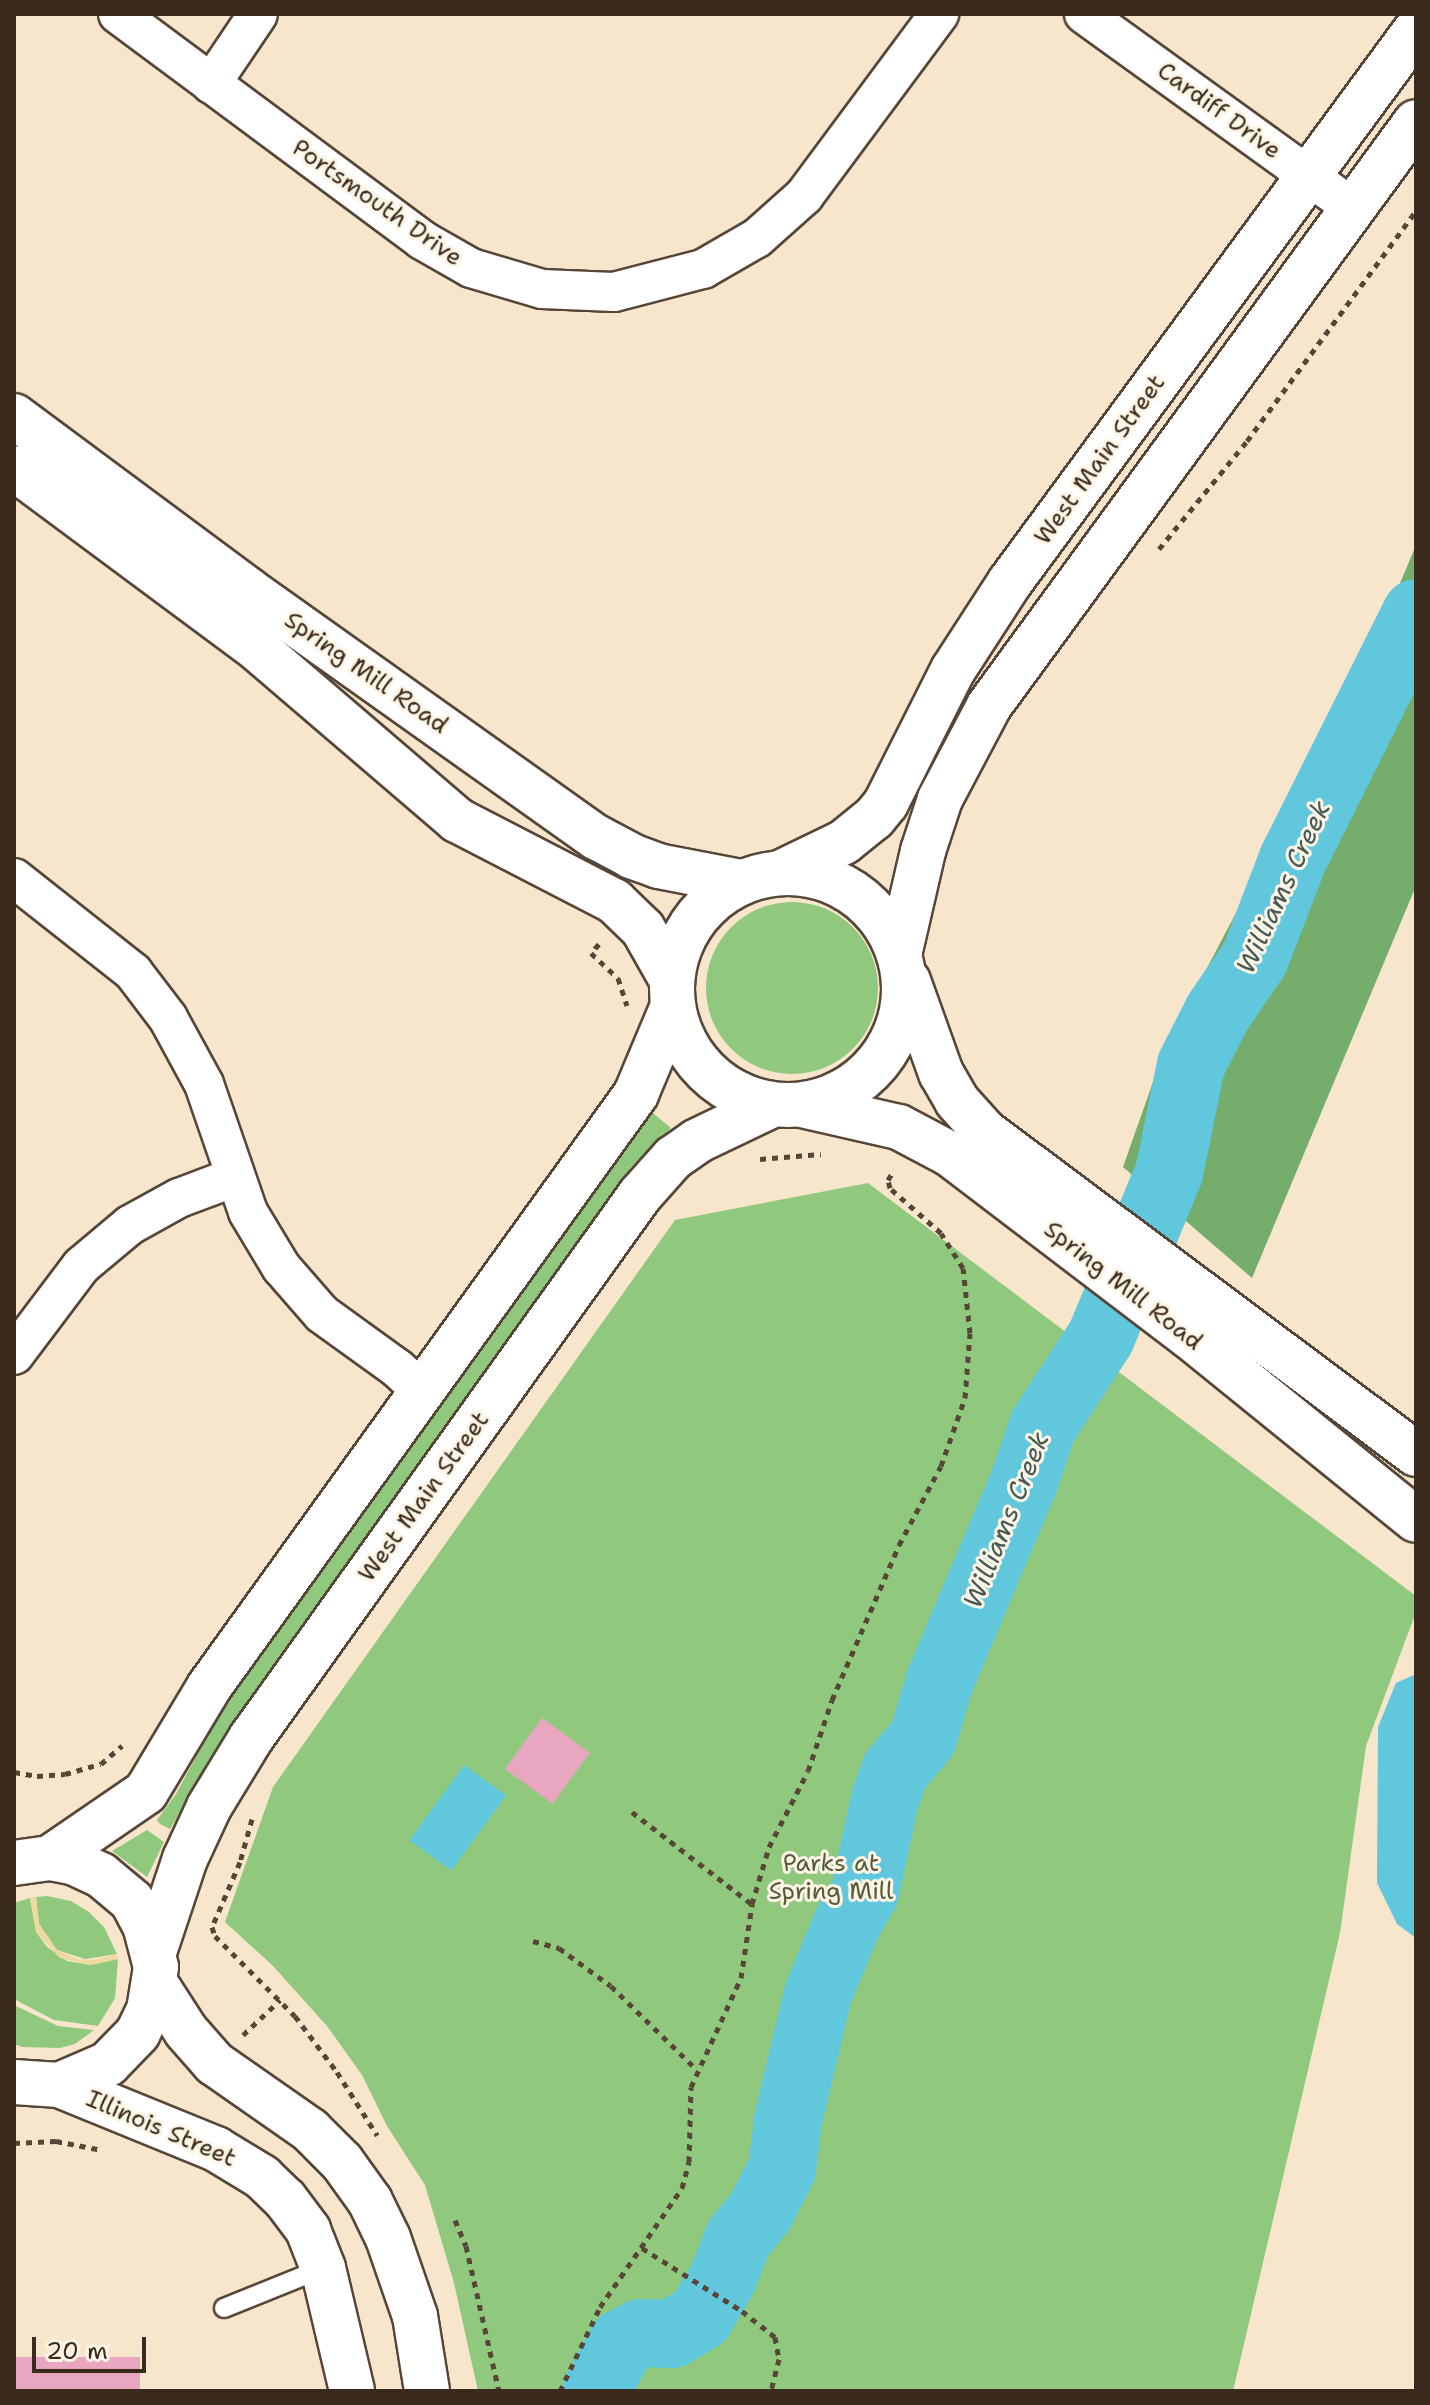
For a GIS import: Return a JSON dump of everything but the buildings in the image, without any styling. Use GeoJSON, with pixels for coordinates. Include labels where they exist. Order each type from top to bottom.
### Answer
{"type":"FeatureCollection","features":[{"type":"Feature","properties":{"kind":"street","name":"Portsmouth Drive"},"geometry":{"type":"LineString","coordinates":[[118,14],[422,240],[471,268],[542,289],[614,292],[703,269],[757,238],[804,196],[939,14]]}},
{"type":"Feature","properties":{"kind":"street"},"geometry":{"type":"LineString","coordinates":[[211,84],[258,14]]}},
{"type":"Feature","properties":{"kind":"street","name":"Cardiff Drive"},"geometry":{"type":"LineString","coordinates":[[1084,14],[1353,208]]}},
{"type":"Feature","properties":{"kind":"street","name":"West Main Street"},"geometry":{"type":"LineString","coordinates":[[761,877],[834,848],[874,818],[894,791],[919,733],[953,670],[1010,582],[1416,30]]}},
{"type":"Feature","properties":{"kind":"street"},"geometry":{"type":"LineString","coordinates":[[672,993],[677,1027],[698,1064],[731,1092],[787,1105],[833,1097],[860,1081],[882,1059],[901,1016],[901,962],[929,832],[940,799],[971,735],[1007,678],[1416,122]]}},
{"type":"Feature","properties":{"kind":"street","name":"Spring Mill Road"},"geometry":{"type":"LineString","coordinates":[[14,416],[261,599],[596,837],[658,866],[761,877]]}},
{"type":"Feature","properties":{"kind":"street","name":"Spring Mill Road"},"geometry":{"type":"LineString","coordinates":[[14,468],[260,651],[457,820],[614,901],[643,929],[672,993]]}},
{"type":"Feature","properties":{"kind":"street"},"geometry":{"type":"LineString","coordinates":[[26,1858],[146,1792],[195,1707],[424,1393],[636,1094],[672,993],[686,932],[701,912],[761,877],[820,877],[855,893],[883,920],[901,962]]}},
{"type":"Feature","properties":{"kind":"street"},"geometry":{"type":"LineString","coordinates":[[14,878],[133,972],[168,1018],[204,1084],[248,1212],[281,1267],[322,1314],[397,1368],[424,1393]]}},
{"type":"Feature","properties":{"kind":"street","name":"Spring Mill Road"},"geometry":{"type":"LineString","coordinates":[[901,962],[941,1073],[957,1101],[1073,1224]]}},
{"type":"Feature","properties":{"kind":"street","name":"West Main Street"},"geometry":{"type":"LineString","coordinates":[[27,2085],[86,2076],[125,2049],[149,2010],[154,1967],[185,1859],[209,1807],[251,1738],[640,1195],[673,1158],[697,1141],[787,1105]]}},
{"type":"Feature","properties":{"kind":"street","name":"Spring Mill Road"},"geometry":{"type":"LineString","coordinates":[[787,1105],[873,1119],[912,1133],[976,1172],[1073,1224],[1199,1319],[1416,1454]]}},
{"type":"Feature","properties":{"kind":"street"},"geometry":{"type":"LineString","coordinates":[[14,1355],[81,1266],[130,1225],[179,1198],[235,1177]]}},
{"type":"Feature","properties":{"kind":"street","name":"Spring Mill Road"},"geometry":{"type":"LineString","coordinates":[[1199,1319],[1416,1520]]}},
{"type":"Feature","properties":{"kind":"street"},"geometry":{"type":"LineString","coordinates":[[26,1858],[75,1863],[117,1887],[132,1901],[145,1925],[154,1967],[186,2031],[214,2063],[310,2130],[342,2162],[370,2201],[388,2238],[415,2316],[427,2391]]}},
{"type":"Feature","properties":{"kind":"street","name":"Illinois Street"},"geometry":{"type":"LineString","coordinates":[[27,2085],[216,2149],[250,2169],[285,2199],[308,2230],[323,2268],[352,2391]]}},
{"type":"Feature","properties":{"kind":"lane"},"geometry":{"type":"LineString","coordinates":[[224,2308],[323,2268]]}},
{"type":"Feature","properties":{"kind":"path"},"geometry":{"type":"LineString","coordinates":[[1158,550],[1247,441],[1416,211]]}},
{"type":"Feature","properties":{"kind":"path"},"geometry":{"type":"LineString","coordinates":[[591,953],[618,978],[627,1015]]}},
{"type":"Feature","properties":{"kind":"path"},"geometry":{"type":"LineString","coordinates":[[746,1160],[828,1153]]}},
{"type":"Feature","properties":{"kind":"path"},"geometry":{"type":"LineString","coordinates":[[560,2391],[585,2331],[686,2177],[688,2101],[697,2070],[741,1978],[752,1904],[769,1847],[808,1771],[832,1700],[899,1545],[941,1466],[965,1398],[970,1333],[963,1268],[941,1233],[890,1188],[888,1180],[897,1165],[888,1161]]}},
{"type":"Feature","properties":{"kind":"path"},"geometry":{"type":"LineString","coordinates":[[14,1772],[51,1775],[101,1764]]}},
{"type":"Feature","properties":{"kind":"path"},"geometry":{"type":"LineString","coordinates":[[632,1812],[752,1904]]}},
{"type":"Feature","properties":{"kind":"path"},"geometry":{"type":"LineString","coordinates":[[240,1862],[212,1927],[215,1936],[280,2000],[240,2037]]}},
{"type":"Feature","properties":{"kind":"path"},"geometry":{"type":"LineString","coordinates":[[533,1941],[559,1948],[611,1986],[697,2070]]}},
{"type":"Feature","properties":{"kind":"path"},"geometry":{"type":"LineString","coordinates":[[14,2143],[56,2141],[107,2151]]}},
{"type":"Feature","properties":{"kind":"path"},"geometry":{"type":"LineString","coordinates":[[455,2220],[466,2246],[499,2391]]}},
{"type":"Feature","properties":{"kind":"path"},"geometry":{"type":"LineString","coordinates":[[642,2248],[742,2311],[775,2337],[779,2359],[771,2391]]}},
{"type":"Feature","properties":{"kind":"green space"},"geometry":{"type":"Polygon","coordinates":[[[1416,545],[1416,886],[1252,1278],[1123,1167],[1165,1048],[1365,667],[1416,545]]]}},
{"type":"Feature","properties":{"kind":"green space"},"geometry":{"type":"Polygon","coordinates":[[[792,902],[825,909],[853,927],[871,955],[878,988],[871,1021],[853,1049],[825,1067],[792,1074],[759,1067],[731,1049],[713,1021],[706,988],[713,955],[731,927],[759,909],[792,902]]]}},
{"type":"Feature","properties":{"kind":"green space"},"geometry":{"type":"Polygon","coordinates":[[[648,1109],[671,1128],[631,1167],[228,1730],[170,1829],[160,1824],[157,1820],[176,1794],[228,1697],[648,1109]]]}},
{"type":"Feature","properties":{"kind":"green space","name":"Parks at Spring Mill"},"geometry":{"type":"Polygon","coordinates":[[[868,1183],[1416,1596],[1416,1612],[1366,1746],[1340,1933],[1233,2391],[478,2391],[454,2283],[425,2185],[387,2126],[362,2075],[327,2026],[273,1966],[225,1922],[273,1787],[675,1220],[868,1183]]]}},
{"type":"Feature","properties":{"kind":"green space"},"geometry":{"type":"Polygon","coordinates":[[[147,1830],[164,1842],[147,1877],[112,1851],[147,1830]]]}},
{"type":"Feature","properties":{"kind":"green space"},"geometry":{"type":"Polygon","coordinates":[[[36,1897],[71,1901],[89,1912],[104,1927],[117,1954],[85,1959],[57,1950],[39,1924],[36,1897]]]}},
{"type":"Feature","properties":{"kind":"green space"},"geometry":{"type":"Polygon","coordinates":[[[30,1898],[36,1932],[47,1947],[67,1961],[90,1965],[118,1959],[115,1998],[98,2026],[54,2020],[14,1999],[14,1903],[30,1898]]]}},
{"type":"Feature","properties":{"kind":"green space"},"geometry":{"type":"Polygon","coordinates":[[[14,2005],[58,2026],[94,2030],[75,2044],[60,2048],[22,2047],[14,2044],[14,2005]]]}},
{"type":"Feature","properties":{"kind":"sand"},"geometry":{"type":"Polygon","coordinates":[[[36,1897],[39,1924],[57,1950],[77,1959],[93,1960],[117,1954],[118,1959],[90,1965],[60,1958],[36,1932],[30,1898],[36,1897]]]}},
{"type":"Feature","properties":{"kind":"water"},"geometry":{"type":"Polygon","coordinates":[[[1416,1674],[1416,1938],[1397,1924],[1377,1883],[1378,1727],[1396,1683],[1416,1674]]]}},
{"type":"Feature","properties":{"kind":"water"},"geometry":{"type":"Polygon","coordinates":[[[464,1765],[506,1796],[451,1871],[409,1840],[464,1765]]]}},
{"type":"Feature","properties":{"kind":"waterway","name":"Williams Creek"},"geometry":{"type":"LineString","coordinates":[[596,2391],[622,2343],[641,2333],[672,2334],[700,2317],[723,2278],[738,2239],[760,2212],[782,2169],[788,2120],[818,1994],[846,1926],[865,1892],[885,1799],[895,1771],[923,1738],[939,1683],[1024,1482],[1043,1426],[1101,1337],[1169,1173],[1191,1065],[1218,1012],[1255,958],[1293,859],[1416,613]]}}]}
